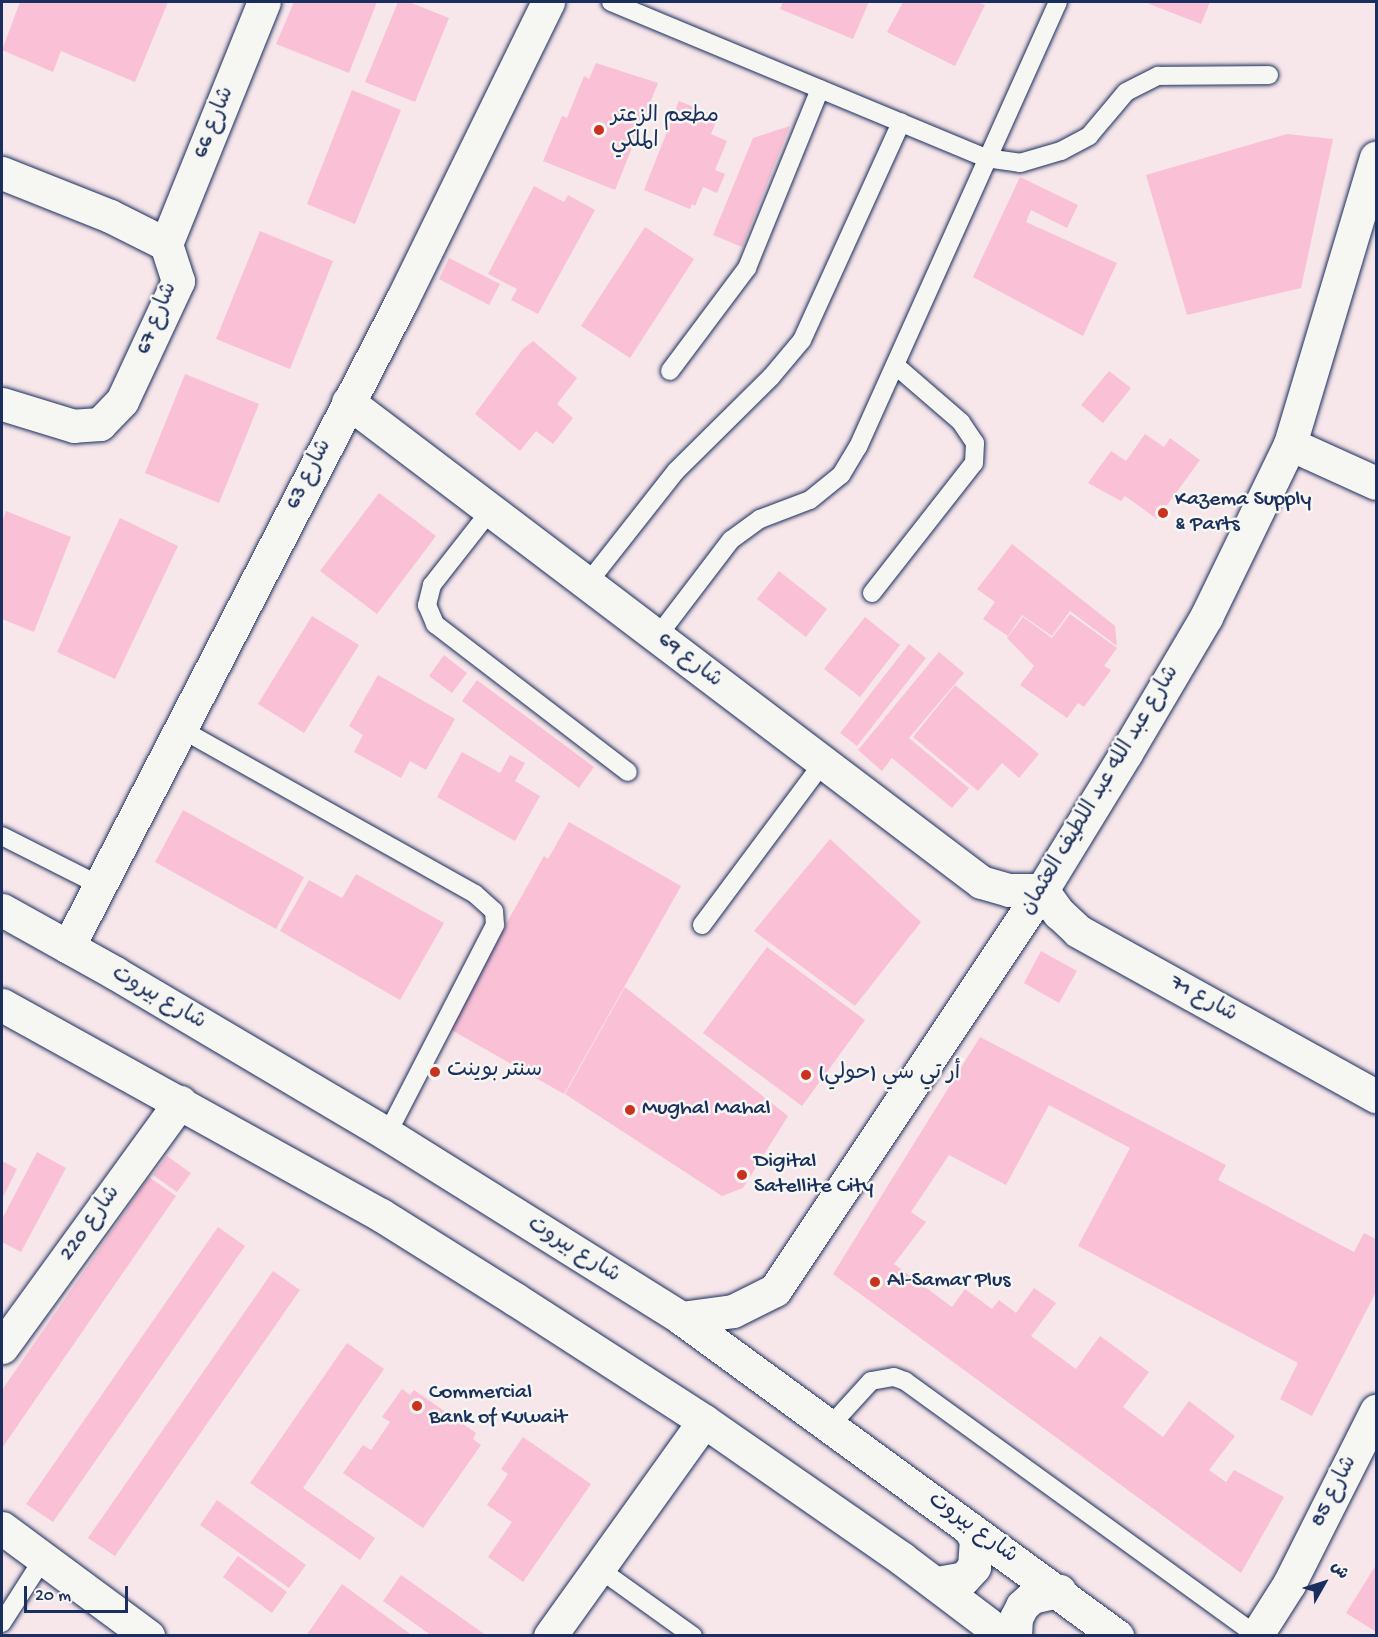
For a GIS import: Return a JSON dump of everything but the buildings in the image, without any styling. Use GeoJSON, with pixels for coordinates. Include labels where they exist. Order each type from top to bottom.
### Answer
{"type":"FeatureCollection","features":[{"type":"Feature","properties":{"kind":"street","name":"شارع 66"},"geometry":{"type":"LineString","coordinates":[[166,244],[264,2]]}},
{"type":"Feature","properties":{"kind":"street","name":"شارع 63"},"geometry":{"type":"LineString","coordinates":[[68,947],[402,300],[547,2]]}},
{"type":"Feature","properties":{"kind":"street","name":"شارع عبد الله عبد اللطيف العثمان"},"geometry":{"type":"LineString","coordinates":[[681,1318],[733,1311],[776,1290],[1042,890],[1206,617],[1290,444],[1377,158]]}},
{"type":"Feature","properties":{"kind":"street"},"geometry":{"type":"LineString","coordinates":[[2,173],[110,216],[166,244]]}},
{"type":"Feature","properties":{"kind":"street","name":"شارع 67"},"geometry":{"type":"LineString","coordinates":[[2,404],[74,426],[100,424],[122,401],[178,281],[166,244]]}},
{"type":"Feature","properties":{"kind":"street","name":"شارع 69"},"geometry":{"type":"LineString","coordinates":[[348,402],[822,764],[981,882],[1009,890],[1042,890]]}},
{"type":"Feature","properties":{"kind":"street"},"geometry":{"type":"LineString","coordinates":[[1290,444],[1377,483]]}},
{"type":"Feature","properties":{"kind":"street","name":"شارع 71"},"geometry":{"type":"LineString","coordinates":[[1042,890],[1059,913],[1078,932],[1377,1096]]}},
{"type":"Feature","properties":{"kind":"street","name":"شارع بيروت"},"geometry":{"type":"LineString","coordinates":[[2,910],[387,1134],[681,1318],[1117,1635]]}},
{"type":"Feature","properties":{"kind":"street"},"geometry":{"type":"LineString","coordinates":[[2,1005],[381,1215],[704,1421],[937,1584],[1004,1635]]}},
{"type":"Feature","properties":{"kind":"street","name":"شارع 220"},"geometry":{"type":"LineString","coordinates":[[2,1347],[180,1102]]}},
{"type":"Feature","properties":{"kind":"street","name":"شارع 85"},"geometry":{"type":"LineString","coordinates":[[1256,1635],[1289,1584],[1377,1411]]}},
{"type":"Feature","properties":{"kind":"street"},"geometry":{"type":"LineString","coordinates":[[550,1635],[704,1421]]}},
{"type":"Feature","properties":{"kind":"street"},"geometry":{"type":"LineString","coordinates":[[937,1584],[958,1581],[974,1567],[976,1539],[968,1527]]}},
{"type":"Feature","properties":{"kind":"street"},"geometry":{"type":"LineString","coordinates":[[2,1528],[145,1635]]}},
{"type":"Feature","properties":{"kind":"street"},"geometry":{"type":"LineString","coordinates":[[1014,1635],[1016,1618],[1022,1606],[1032,1597],[1059,1591]]}},
{"type":"Feature","properties":{"kind":"lane"},"geometry":{"type":"LineString","coordinates":[[611,2],[986,158],[1020,163],[1061,151],[1089,136],[1126,92],[1158,76],[1269,75]]}},
{"type":"Feature","properties":{"kind":"lane"},"geometry":{"type":"LineString","coordinates":[[657,637],[731,540],[760,519],[810,500],[841,475],[896,365],[986,158],[1059,2]]}},
{"type":"Feature","properties":{"kind":"lane"},"geometry":{"type":"LineString","coordinates":[[670,371],[747,268],[820,89]]}},
{"type":"Feature","properties":{"kind":"lane"},"geometry":{"type":"LineString","coordinates":[[587,584],[676,471],[771,377],[802,340],[901,123]]}},
{"type":"Feature","properties":{"kind":"lane"},"geometry":{"type":"LineString","coordinates":[[872,593],[974,463],[975,443],[961,422],[896,365]]}},
{"type":"Feature","properties":{"kind":"lane"},"geometry":{"type":"LineString","coordinates":[[490,510],[432,585],[427,605],[435,624],[628,772]]}},
{"type":"Feature","properties":{"kind":"lane"},"geometry":{"type":"LineString","coordinates":[[181,729],[475,894],[494,911],[495,925],[387,1134]]}},
{"type":"Feature","properties":{"kind":"lane"},"geometry":{"type":"LineString","coordinates":[[702,925],[822,764]]}},
{"type":"Feature","properties":{"kind":"lane"},"geometry":{"type":"LineString","coordinates":[[2,836],[99,885]]}},
{"type":"Feature","properties":{"kind":"lane"},"geometry":{"type":"LineString","coordinates":[[831,1425],[872,1381],[894,1377],[905,1381],[1256,1635]]}},
{"type":"Feature","properties":{"kind":"lane"},"geometry":{"type":"LineString","coordinates":[[2,1623],[43,1559]]}},
{"type":"Feature","properties":{"kind":"lane"},"geometry":{"type":"LineString","coordinates":[[598,1568],[693,1635]]}},
{"type":"Feature","properties":{"kind":"place","name":"مطعم الزعتر الملكي"},"geometry":{"type":"Point","coordinates":[599,130]}},
{"type":"Feature","properties":{"kind":"place","name":"Kazema Supply & Parts"},"geometry":{"type":"Point","coordinates":[1163,513]}},
{"type":"Feature","properties":{"kind":"place","name":"سنتر بوينت"},"geometry":{"type":"Point","coordinates":[435,1072]}},
{"type":"Feature","properties":{"kind":"place","name":"أر تي سي (حولي)"},"geometry":{"type":"Point","coordinates":[806,1075]}},
{"type":"Feature","properties":{"kind":"place","name":"Mughal Mahal"},"geometry":{"type":"Point","coordinates":[630,1110]}},
{"type":"Feature","properties":{"kind":"place","name":"Digital Satellite City"},"geometry":{"type":"Point","coordinates":[742,1175]}},
{"type":"Feature","properties":{"kind":"place","name":"Al-Samar Plus"},"geometry":{"type":"Point","coordinates":[875,1282]}},
{"type":"Feature","properties":{"kind":"place","name":"Commercial Bank of Kuwait"},"geometry":{"type":"Point","coordinates":[417,1406]}}]}
